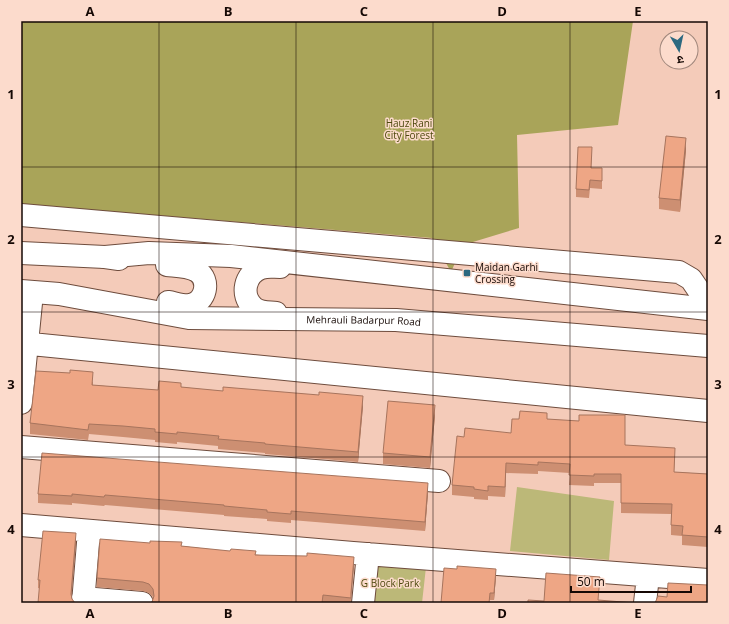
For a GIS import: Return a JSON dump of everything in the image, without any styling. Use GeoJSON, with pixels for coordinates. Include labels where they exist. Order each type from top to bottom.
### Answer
{"type":"FeatureCollection","features":[{"type":"Feature","properties":{"kind":"main road"},"geometry":{"type":"LineString","coordinates":[[21,215],[679,272],[691,279],[708,304]]}},
{"type":"Feature","properties":{"kind":"main road"},"geometry":{"type":"LineString","coordinates":[[21,253],[104,257],[192,269],[200,274],[205,281],[205,290],[201,298],[194,304],[185,305],[114,295],[59,294]]}},
{"type":"Feature","properties":{"kind":"main road"},"geometry":{"type":"LineString","coordinates":[[104,257],[149,253],[231,256],[708,309]]}},
{"type":"Feature","properties":{"kind":"main road"},"geometry":{"type":"LineString","coordinates":[[353,270],[262,268],[250,275],[245,288],[246,295],[253,307],[265,312],[396,320]]}},
{"type":"Feature","properties":{"kind":"main road"},"geometry":{"type":"LineString","coordinates":[[21,403],[27,292]]}},
{"type":"Feature","properties":{"kind":"main road","name":"Mehrauli Badarpur Road"},"geometry":{"type":"LineString","coordinates":[[27,292],[59,294],[189,318],[396,320],[708,346]]}},
{"type":"Feature","properties":{"kind":"main road"},"geometry":{"type":"LineString","coordinates":[[24,343],[708,411]]}},
{"type":"Feature","properties":{"kind":"main road"},"geometry":{"type":"LineString","coordinates":[[21,447],[439,482]]}},
{"type":"Feature","properties":{"kind":"main road"},"geometry":{"type":"LineString","coordinates":[[21,525],[411,558],[708,580]]}},
{"type":"Feature","properties":{"kind":"main road"},"geometry":{"type":"LineString","coordinates":[[89,531],[83,600],[142,603]]}},
{"type":"Feature","properties":{"kind":"main road"},"geometry":{"type":"LineString","coordinates":[[363,603],[368,554]]}},
{"type":"Feature","properties":{"kind":"main road"},"geometry":{"type":"LineString","coordinates":[[646,603],[648,576]]}},
{"type":"Feature","properties":{"kind":"green space","name":"Hauz Rani City Forest"},"geometry":{"type":"Polygon","coordinates":[[[21,21],[633,21],[618,125],[517,135],[519,228],[463,245],[451,272],[432,238],[21,204],[21,21]]]}},
{"type":"Feature","properties":{"kind":"green space"},"geometry":{"type":"Polygon","coordinates":[[[517,487],[614,501],[609,560],[510,551],[517,487]]]}},
{"type":"Feature","properties":{"kind":"green space","name":"G Block Park"},"geometry":{"type":"Polygon","coordinates":[[[371,562],[426,567],[422,603],[368,603],[371,562]]]}},
{"type":"Feature","properties":{"kind":"building"},"geometry":{"type":"Polygon","coordinates":[[[666,136],[686,138],[680,200],[659,198],[666,136]]]}},
{"type":"Feature","properties":{"kind":"building"},"geometry":{"type":"Polygon","coordinates":[[[578,147],[592,147],[591,168],[602,168],[602,181],[590,180],[589,190],[576,189],[578,147]]]}},
{"type":"Feature","properties":{"kind":"building"},"geometry":{"type":"Polygon","coordinates":[[[70,370],[93,372],[92,385],[158,390],[159,381],[181,383],[181,387],[223,391],[223,387],[319,395],[319,392],[363,396],[358,452],[218,439],[219,436],[177,432],[177,434],[155,432],[155,429],[123,426],[89,424],[88,430],[30,423],[36,371],[70,373],[70,370]]]}},
{"type":"Feature","properties":{"kind":"building"},"geometry":{"type":"Polygon","coordinates":[[[388,401],[435,405],[430,457],[383,453],[388,401]]]}},
{"type":"Feature","properties":{"kind":"building"},"geometry":{"type":"Polygon","coordinates":[[[520,411],[547,413],[547,419],[579,421],[579,415],[625,415],[625,445],[675,448],[674,472],[708,474],[708,537],[682,535],[683,526],[671,525],[672,504],[621,503],[621,474],[594,474],[594,476],[569,475],[570,464],[538,462],[538,465],[506,463],[505,487],[488,486],[488,491],[474,489],[474,487],[452,485],[457,436],[464,437],[465,428],[511,433],[512,419],[519,419],[520,411]]]}},
{"type":"Feature","properties":{"kind":"building"},"geometry":{"type":"Polygon","coordinates":[[[42,453],[428,483],[425,522],[291,511],[291,514],[267,512],[267,510],[224,505],[105,495],[104,497],[72,494],[72,496],[38,494],[42,453]]]}},
{"type":"Feature","properties":{"kind":"building"},"geometry":{"type":"Polygon","coordinates":[[[43,531],[76,533],[71,594],[75,603],[38,603],[40,580],[38,580],[43,531]]]}},
{"type":"Feature","properties":{"kind":"building"},"geometry":{"type":"Polygon","coordinates":[[[100,539],[150,543],[150,541],[182,542],[181,546],[230,551],[231,549],[256,551],[255,555],[307,556],[307,553],[354,557],[351,598],[323,595],[322,603],[150,603],[152,602],[154,596],[153,589],[149,584],[143,582],[97,578],[100,539]]]}},
{"type":"Feature","properties":{"kind":"building"},"geometry":{"type":"Polygon","coordinates":[[[457,566],[496,569],[494,593],[490,593],[489,603],[441,603],[444,568],[457,569],[457,566]]]}},
{"type":"Feature","properties":{"kind":"building"},"geometry":{"type":"Polygon","coordinates":[[[546,573],[600,577],[598,600],[635,603],[528,603],[528,600],[544,601],[546,573]]]}},
{"type":"Feature","properties":{"kind":"building"},"geometry":{"type":"Polygon","coordinates":[[[668,583],[708,585],[708,603],[655,603],[658,596],[667,597],[668,583]]]}},
{"type":"Feature","properties":{"kind":"place","name":"Maidan Garhi Crossing"},"geometry":{"type":"Point","coordinates":[467,273]}}]}
